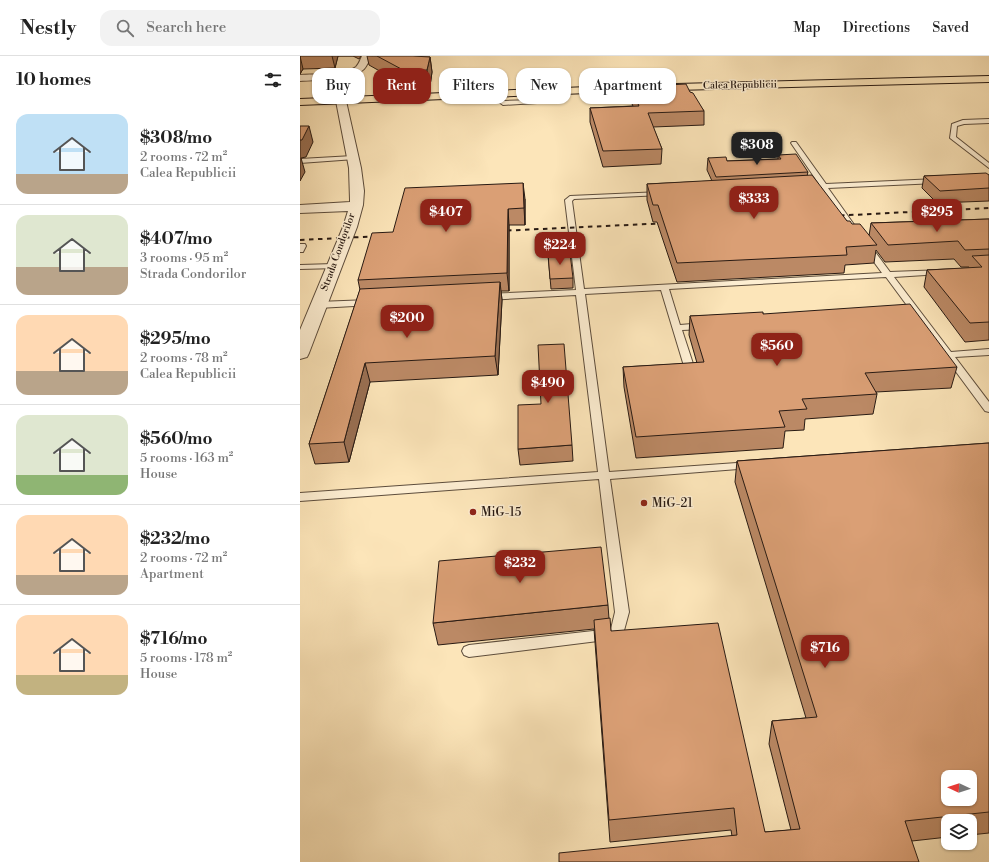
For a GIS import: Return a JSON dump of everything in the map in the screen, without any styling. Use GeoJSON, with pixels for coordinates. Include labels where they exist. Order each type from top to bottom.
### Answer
{"type":"FeatureCollection","features":[{"type":"Feature","properties":{"kind":"main road","name":"Calea Republicii"},"geometry":{"type":"LineString","coordinates":[[676,89],[686,90],[988,78]]}},
{"type":"Feature","properties":{"kind":"main road","name":"Calea Republicii"},"geometry":{"type":"LineString","coordinates":[[508,93],[579,91]]}},
{"type":"Feature","properties":{"kind":"main road","name":"Calea Republicii"},"geometry":{"type":"LineString","coordinates":[[365,99],[439,96]]}},
{"type":"Feature","properties":{"kind":"main road","name":"Calea Republicii"},"geometry":{"type":"LineString","coordinates":[[300,102],[312,101]]}},
{"type":"Feature","properties":{"kind":"street"},"geometry":{"type":"LineString","coordinates":[[302,78],[350,72],[360,68],[367,56]]}},
{"type":"Feature","properties":{"kind":"street","name":"Strada Condorilor"},"geometry":{"type":"LineString","coordinates":[[300,351],[350,227],[355,206],[357,192],[353,158],[342,104]]}},
{"type":"Feature","properties":{"kind":"street"},"geometry":{"type":"LineString","coordinates":[[300,208],[355,206]]}},
{"type":"Feature","properties":{"kind":"lane"},"geometry":{"type":"LineString","coordinates":[[989,120],[963,122],[954,125],[952,131],[953,138],[989,166]]}},
{"type":"Feature","properties":{"kind":"lane"},"geometry":{"type":"LineString","coordinates":[[794,144],[823,187],[888,276],[911,312],[947,355],[989,410]]}},
{"type":"Feature","properties":{"kind":"lane"},"geometry":{"type":"LineString","coordinates":[[300,161],[353,158]]}},
{"type":"Feature","properties":{"kind":"lane"},"geometry":{"type":"LineString","coordinates":[[799,188],[942,181]]}},
{"type":"Feature","properties":{"kind":"lane"},"geometry":{"type":"LineString","coordinates":[[469,651],[617,634],[622,612],[568,200],[674,193]]}},
{"type":"Feature","properties":{"kind":"lane"},"geometry":{"type":"LineString","coordinates":[[300,267],[334,266]]}},
{"type":"Feature","properties":{"kind":"lane"},"geometry":{"type":"LineString","coordinates":[[477,297],[950,272]]}},
{"type":"Feature","properties":{"kind":"lane"},"geometry":{"type":"LineString","coordinates":[[664,287],[692,376]]}},
{"type":"Feature","properties":{"kind":"lane"},"geometry":{"type":"LineString","coordinates":[[318,306],[382,302]]}},
{"type":"Feature","properties":{"kind":"lane"},"geometry":{"type":"LineString","coordinates":[[677,328],[717,325]]}},
{"type":"Feature","properties":{"kind":"lane"},"geometry":{"type":"LineString","coordinates":[[947,355],[989,352]]}},
{"type":"Feature","properties":{"kind":"lane"},"geometry":{"type":"LineString","coordinates":[[300,497],[761,464]]}},
{"type":"Feature","properties":{"kind":"building"},"geometry":{"type":"Polygon","coordinates":[[[377,56],[430,57],[427,68],[399,68],[377,56]]]}},
{"type":"Feature","properties":{"kind":"building"},"geometry":{"type":"Polygon","coordinates":[[[686,84],[704,111],[648,113],[662,149],[603,151],[590,108],[639,106],[638,104],[676,104],[676,85],[686,84]]]}},
{"type":"Feature","properties":{"kind":"building"},"geometry":{"type":"Polygon","coordinates":[[[300,126],[309,126],[302,140],[300,140],[300,126]]]}},
{"type":"Feature","properties":{"kind":"building"},"geometry":{"type":"Polygon","coordinates":[[[796,154],[808,172],[716,177],[708,158],[726,157],[727,161],[781,159],[778,155],[796,154]]]}},
{"type":"Feature","properties":{"kind":"building"},"geometry":{"type":"Polygon","coordinates":[[[986,173],[989,175],[989,188],[940,191],[924,176],[986,173]]]}},
{"type":"Feature","properties":{"kind":"building"},"geometry":{"type":"Polygon","coordinates":[[[812,175],[847,221],[850,221],[852,224],[860,224],[877,245],[846,247],[847,255],[677,263],[658,205],[653,205],[647,184],[812,175]]]}},
{"type":"Feature","properties":{"kind":"building"},"geometry":{"type":"Polygon","coordinates":[[[523,183],[524,208],[508,209],[507,273],[358,280],[372,233],[393,232],[405,188],[523,183]]]}},
{"type":"Feature","properties":{"kind":"building"},"geometry":{"type":"Polygon","coordinates":[[[989,219],[989,249],[965,250],[958,241],[888,245],[871,223],[989,219]]]}},
{"type":"Feature","properties":{"kind":"building"},"geometry":{"type":"Polygon","coordinates":[[[570,253],[573,278],[550,279],[548,254],[570,253]]]}},
{"type":"Feature","properties":{"kind":"building"},"geometry":{"type":"Polygon","coordinates":[[[989,255],[989,322],[970,323],[927,270],[982,267],[972,256],[989,255]]]}},
{"type":"Feature","properties":{"kind":"building"},"geometry":{"type":"Polygon","coordinates":[[[500,282],[495,356],[365,363],[344,442],[309,444],[360,289],[500,282]]]}},
{"type":"Feature","properties":{"kind":"building"},"geometry":{"type":"Polygon","coordinates":[[[910,304],[957,367],[865,373],[877,394],[802,399],[807,409],[779,411],[785,427],[636,437],[623,367],[704,362],[690,316],[763,312],[763,314],[910,304]]]}},
{"type":"Feature","properties":{"kind":"building"},"geometry":{"type":"Polygon","coordinates":[[[564,344],[572,445],[518,449],[518,405],[541,404],[538,345],[564,344]]]}},
{"type":"Feature","properties":{"kind":"building"},"geometry":{"type":"Polygon","coordinates":[[[989,443],[989,812],[970,814],[941,814],[941,817],[905,821],[919,862],[559,862],[559,853],[737,835],[734,808],[609,820],[594,620],[610,618],[611,631],[718,623],[765,832],[800,829],[772,721],[817,717],[737,461],[989,443]]]}},
{"type":"Feature","properties":{"kind":"building"},"geometry":{"type":"Polygon","coordinates":[[[601,547],[608,605],[433,623],[439,561],[601,547]]]}},
{"type":"Feature","properties":{"kind":"railway"},"geometry":{"type":"LineString","coordinates":[[831,216],[989,208]]}},
{"type":"Feature","properties":{"kind":"railway"},"geometry":{"type":"LineString","coordinates":[[498,231],[670,223]]}},
{"type":"Feature","properties":{"kind":"railway"},"geometry":{"type":"LineString","coordinates":[[300,240],[382,236]]}},
{"type":"Feature","properties":{"kind":"place","name":"MiG-21"},"geometry":{"type":"Point","coordinates":[644,503]}},
{"type":"Feature","properties":{"kind":"place","name":"MiG-15"},"geometry":{"type":"Point","coordinates":[473,512]}}]}
